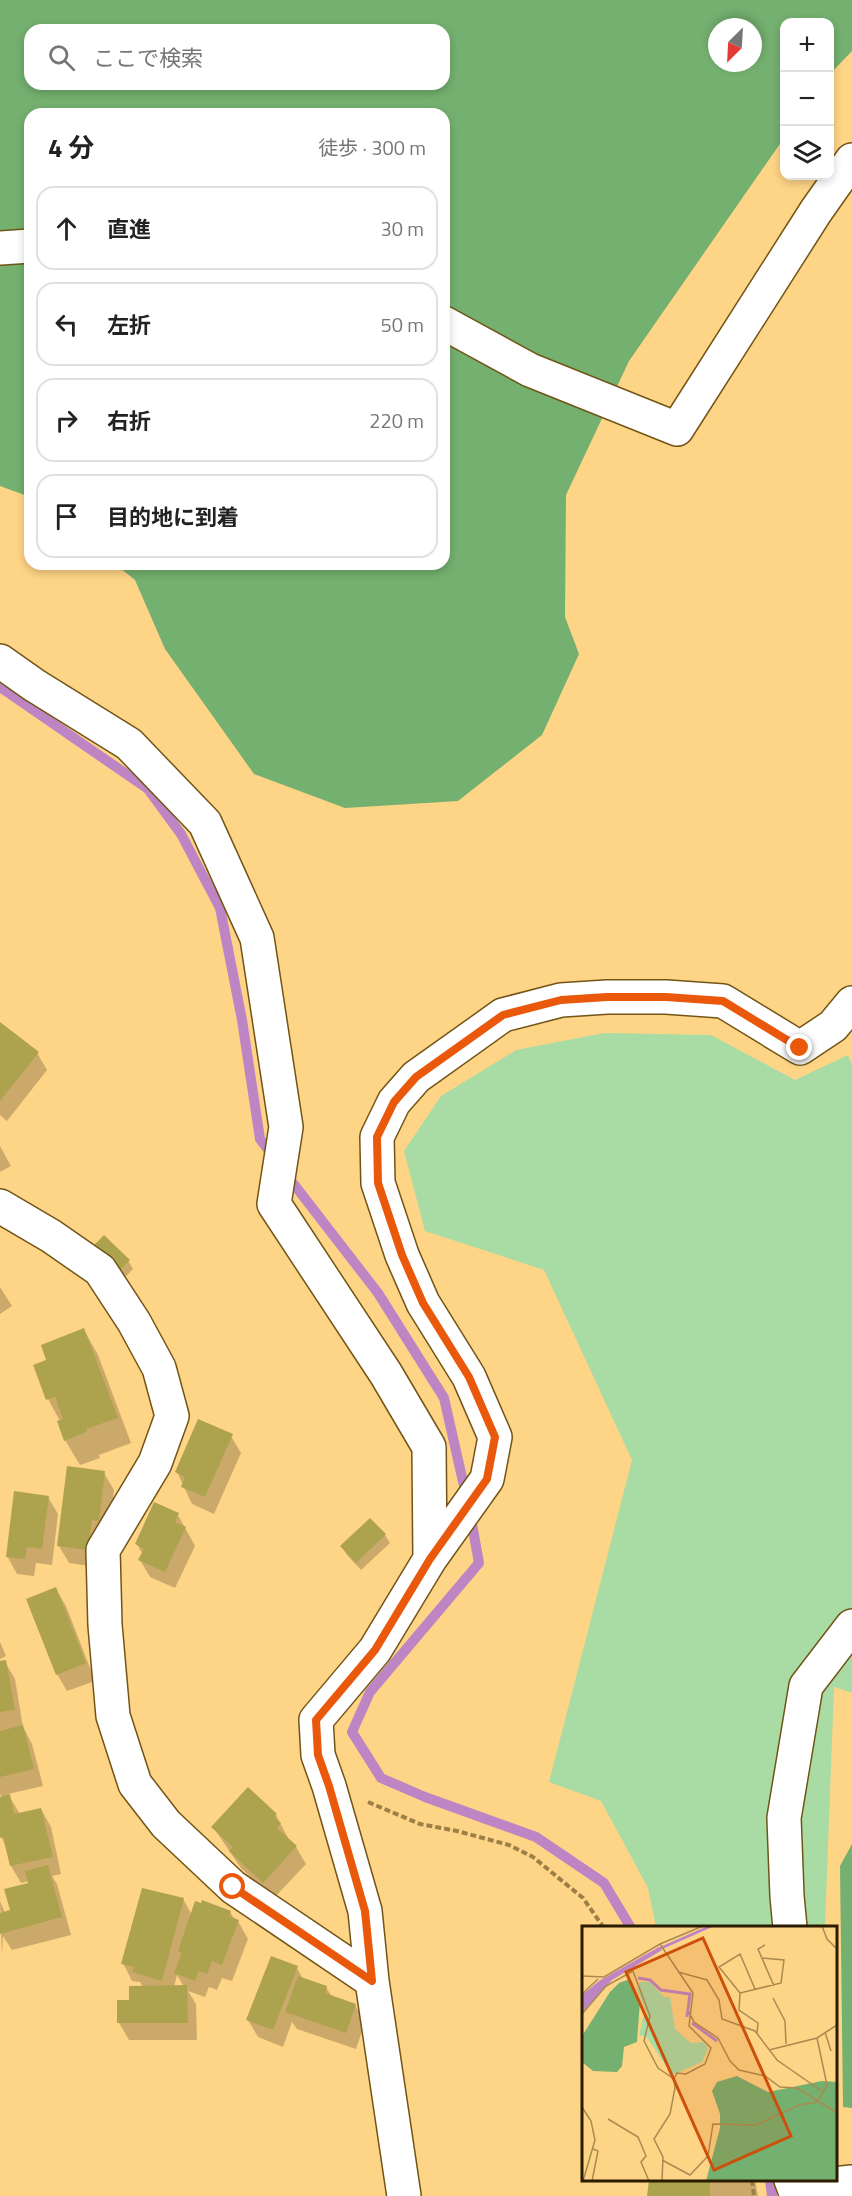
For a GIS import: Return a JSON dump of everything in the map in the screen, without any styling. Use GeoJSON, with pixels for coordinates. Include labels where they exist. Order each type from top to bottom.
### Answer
{"type":"FeatureCollection","features":[{"type":"Feature","properties":{"kind":"street"},"geometry":{"type":"LineString","coordinates":[[450,325],[530,370],[677,429],[816,211],[852,160]]}},
{"type":"Feature","properties":{"kind":"street"},"geometry":{"type":"LineString","coordinates":[[0,248],[24,246]]}},
{"type":"Feature","properties":{"kind":"street"},"geometry":{"type":"LineString","coordinates":[[0,661],[129,744],[205,823],[257,938],[286,1127],[274,1204],[386,1374],[429,1447],[430,1559]]}},
{"type":"Feature","properties":{"kind":"street"},"geometry":{"type":"LineString","coordinates":[[404,2196],[372,1981],[365,1911],[318,1755],[316,1720],[375,1650],[430,1559],[487,1479],[495,1437],[469,1377],[423,1303],[402,1255],[378,1183],[377,1137],[394,1102],[416,1077],[503,1015],[561,1000],[607,997],[666,997],[723,1001],[800,1048],[833,1026],[852,1004]]}},
{"type":"Feature","properties":{"kind":"street"},"geometry":{"type":"LineString","coordinates":[[0,1206],[51,1236],[100,1270],[134,1322],[159,1368],[172,1416],[155,1463],[103,1551],[105,1625],[113,1716],[135,1784],[166,1824],[233,1887],[372,1981]]}},
{"type":"Feature","properties":{"kind":"street"},"geometry":{"type":"LineString","coordinates":[[790,1926],[784,1818],[806,1686],[852,1626]]}},
{"type":"Feature","properties":{"kind":"street"},"geometry":{"type":"LineString","coordinates":[[791,2181],[794,2188],[852,2182]]}},
{"type":"Feature","properties":{"kind":"path"},"geometry":{"type":"LineString","coordinates":[[329,1786],[420,1824],[509,1845],[533,1857],[583,1898],[603,1926]]}},
{"type":"Feature","properties":{"kind":"path"},"geometry":{"type":"LineString","coordinates":[[752,2181],[754,2196]]}},
{"type":"Feature","properties":{"kind":"green space"},"geometry":{"type":"Polygon","coordinates":[[[0,0],[852,0],[852,51],[834,70],[834,18],[780,18],[780,144],[629,361],[566,495],[565,617],[579,654],[542,735],[458,801],[345,808],[254,774],[165,649],[135,580],[122,570],[450,570],[450,108],[24,108],[24,495],[0,486],[0,0]]]}},
{"type":"Feature","properties":{"kind":"green space"},"geometry":{"type":"Polygon","coordinates":[[[604,1033],[711,1035],[795,1080],[848,1055],[852,1065],[852,1693],[834,1687],[825,1926],[656,1926],[648,1888],[601,1801],[549,1782],[632,1460],[544,1270],[425,1231],[404,1151],[441,1096],[516,1050],[604,1033]]]}},
{"type":"Feature","properties":{"kind":"green space"},"geometry":{"type":"Polygon","coordinates":[[[852,1844],[852,2108],[843,2107],[840,1866],[852,1844]]]}},
{"type":"Feature","properties":{"kind":"building"},"geometry":{"type":"Polygon","coordinates":[[[0,1022],[39,1052],[0,1101],[0,1022]]]}},
{"type":"Feature","properties":{"kind":"building"},"geometry":{"type":"Polygon","coordinates":[[[104,1235],[130,1260],[118,1272],[92,1247],[104,1235]]]}},
{"type":"Feature","properties":{"kind":"building"},"geometry":{"type":"Polygon","coordinates":[[[84,1328],[118,1418],[86,1429],[87,1432],[64,1441],[57,1421],[63,1419],[55,1397],[46,1400],[33,1365],[46,1360],[41,1345],[84,1328]]]}},
{"type":"Feature","properties":{"kind":"building"},"geometry":{"type":"Polygon","coordinates":[[[198,1419],[233,1434],[205,1497],[181,1487],[185,1477],[175,1472],[198,1419]]]}},
{"type":"Feature","properties":{"kind":"building"},"geometry":{"type":"Polygon","coordinates":[[[67,1466],[105,1471],[99,1521],[92,1520],[88,1550],[57,1546],[67,1466]]]}},
{"type":"Feature","properties":{"kind":"building"},"geometry":{"type":"Polygon","coordinates":[[[14,1491],[49,1496],[42,1549],[27,1547],[25,1559],[6,1557],[14,1491]]]}},
{"type":"Feature","properties":{"kind":"building"},"geometry":{"type":"Polygon","coordinates":[[[154,1502],[179,1513],[175,1522],[186,1527],[165,1572],[138,1560],[144,1549],[135,1544],[154,1502]]]}},
{"type":"Feature","properties":{"kind":"building"},"geometry":{"type":"Polygon","coordinates":[[[370,1518],[386,1534],[356,1563],[340,1546],[370,1518]]]}},
{"type":"Feature","properties":{"kind":"building"},"geometry":{"type":"Polygon","coordinates":[[[56,1587],[86,1663],[56,1675],[26,1599],[56,1587]]]}},
{"type":"Feature","properties":{"kind":"building"},"geometry":{"type":"Polygon","coordinates":[[[6,1660],[15,1710],[0,1712],[0,1661],[6,1660]]]}},
{"type":"Feature","properties":{"kind":"building"},"geometry":{"type":"Polygon","coordinates":[[[23,1725],[34,1769],[0,1777],[0,1731],[23,1725]]]}},
{"type":"Feature","properties":{"kind":"building"},"geometry":{"type":"Polygon","coordinates":[[[248,1787],[277,1814],[274,1817],[281,1823],[277,1828],[297,1846],[263,1883],[229,1851],[233,1847],[211,1827],[248,1787]]]}},
{"type":"Feature","properties":{"kind":"building"},"geometry":{"type":"Polygon","coordinates":[[[10,1794],[14,1814],[41,1808],[53,1857],[10,1866],[3,1837],[0,1838],[0,1797],[10,1794]]]}},
{"type":"Feature","properties":{"kind":"building"},"geometry":{"type":"Polygon","coordinates":[[[48,1865],[62,1917],[0,1934],[0,1913],[10,1910],[4,1889],[28,1883],[25,1871],[48,1865]]]}},
{"type":"Feature","properties":{"kind":"building"},"geometry":{"type":"Polygon","coordinates":[[[142,1888],[184,1898],[162,1981],[132,1972],[134,1967],[121,1964],[142,1888]]]}},
{"type":"Feature","properties":{"kind":"building"},"geometry":{"type":"Polygon","coordinates":[[[202,1900],[231,1911],[229,1916],[239,1920],[222,1965],[212,1961],[207,1974],[199,1971],[195,1981],[174,1973],[182,1953],[178,1951],[195,1901],[201,1903],[202,1900]]]}},
{"type":"Feature","properties":{"kind":"building"},"geometry":{"type":"Polygon","coordinates":[[[271,1956],[298,1966],[273,2030],[246,2020],[271,1956]]]}},
{"type":"Feature","properties":{"kind":"building"},"geometry":{"type":"Polygon","coordinates":[[[298,1976],[327,1986],[325,1993],[356,2004],[346,2033],[285,2012],[298,1976]]]}},
{"type":"Feature","properties":{"kind":"building"},"geometry":{"type":"Polygon","coordinates":[[[187,1985],[188,2023],[117,2023],[117,2000],[129,2000],[129,1986],[187,1985]]]}},
{"type":"Feature","properties":{"kind":"building"},"geometry":{"type":"Polygon","coordinates":[[[649,2181],[718,2181],[710,2182],[710,2196],[647,2196],[649,2181]]]}},
{"type":"Feature","properties":{"kind":"waterway"},"geometry":{"type":"LineString","coordinates":[[0,687],[148,789],[181,834],[220,908],[242,1020],[260,1139],[275,1159]]}},
{"type":"Feature","properties":{"kind":"waterway"},"geometry":{"type":"LineString","coordinates":[[286,1174],[378,1293],[444,1398],[466,1495]]}},
{"type":"Feature","properties":{"kind":"waterway"},"geometry":{"type":"LineString","coordinates":[[470,1513],[479,1563],[370,1692],[352,1732],[381,1778],[425,1797],[536,1837],[604,1883],[630,1926]]}},
{"type":"Feature","properties":{"kind":"waterway"},"geometry":{"type":"LineString","coordinates":[[770,2181],[772,2196]]}},
{"type":"Feature","properties":{"kind":"route"},"geometry":{"type":"LineString","coordinates":[[233,1887],[372,1981],[365,1911],[318,1755],[316,1720],[375,1650],[430,1559],[487,1479],[495,1437],[469,1377],[423,1303],[402,1255],[378,1183],[377,1137],[394,1102],[416,1077],[459,1044],[503,1015],[561,1000],[666,997],[723,1001],[800,1048]]}}]}
